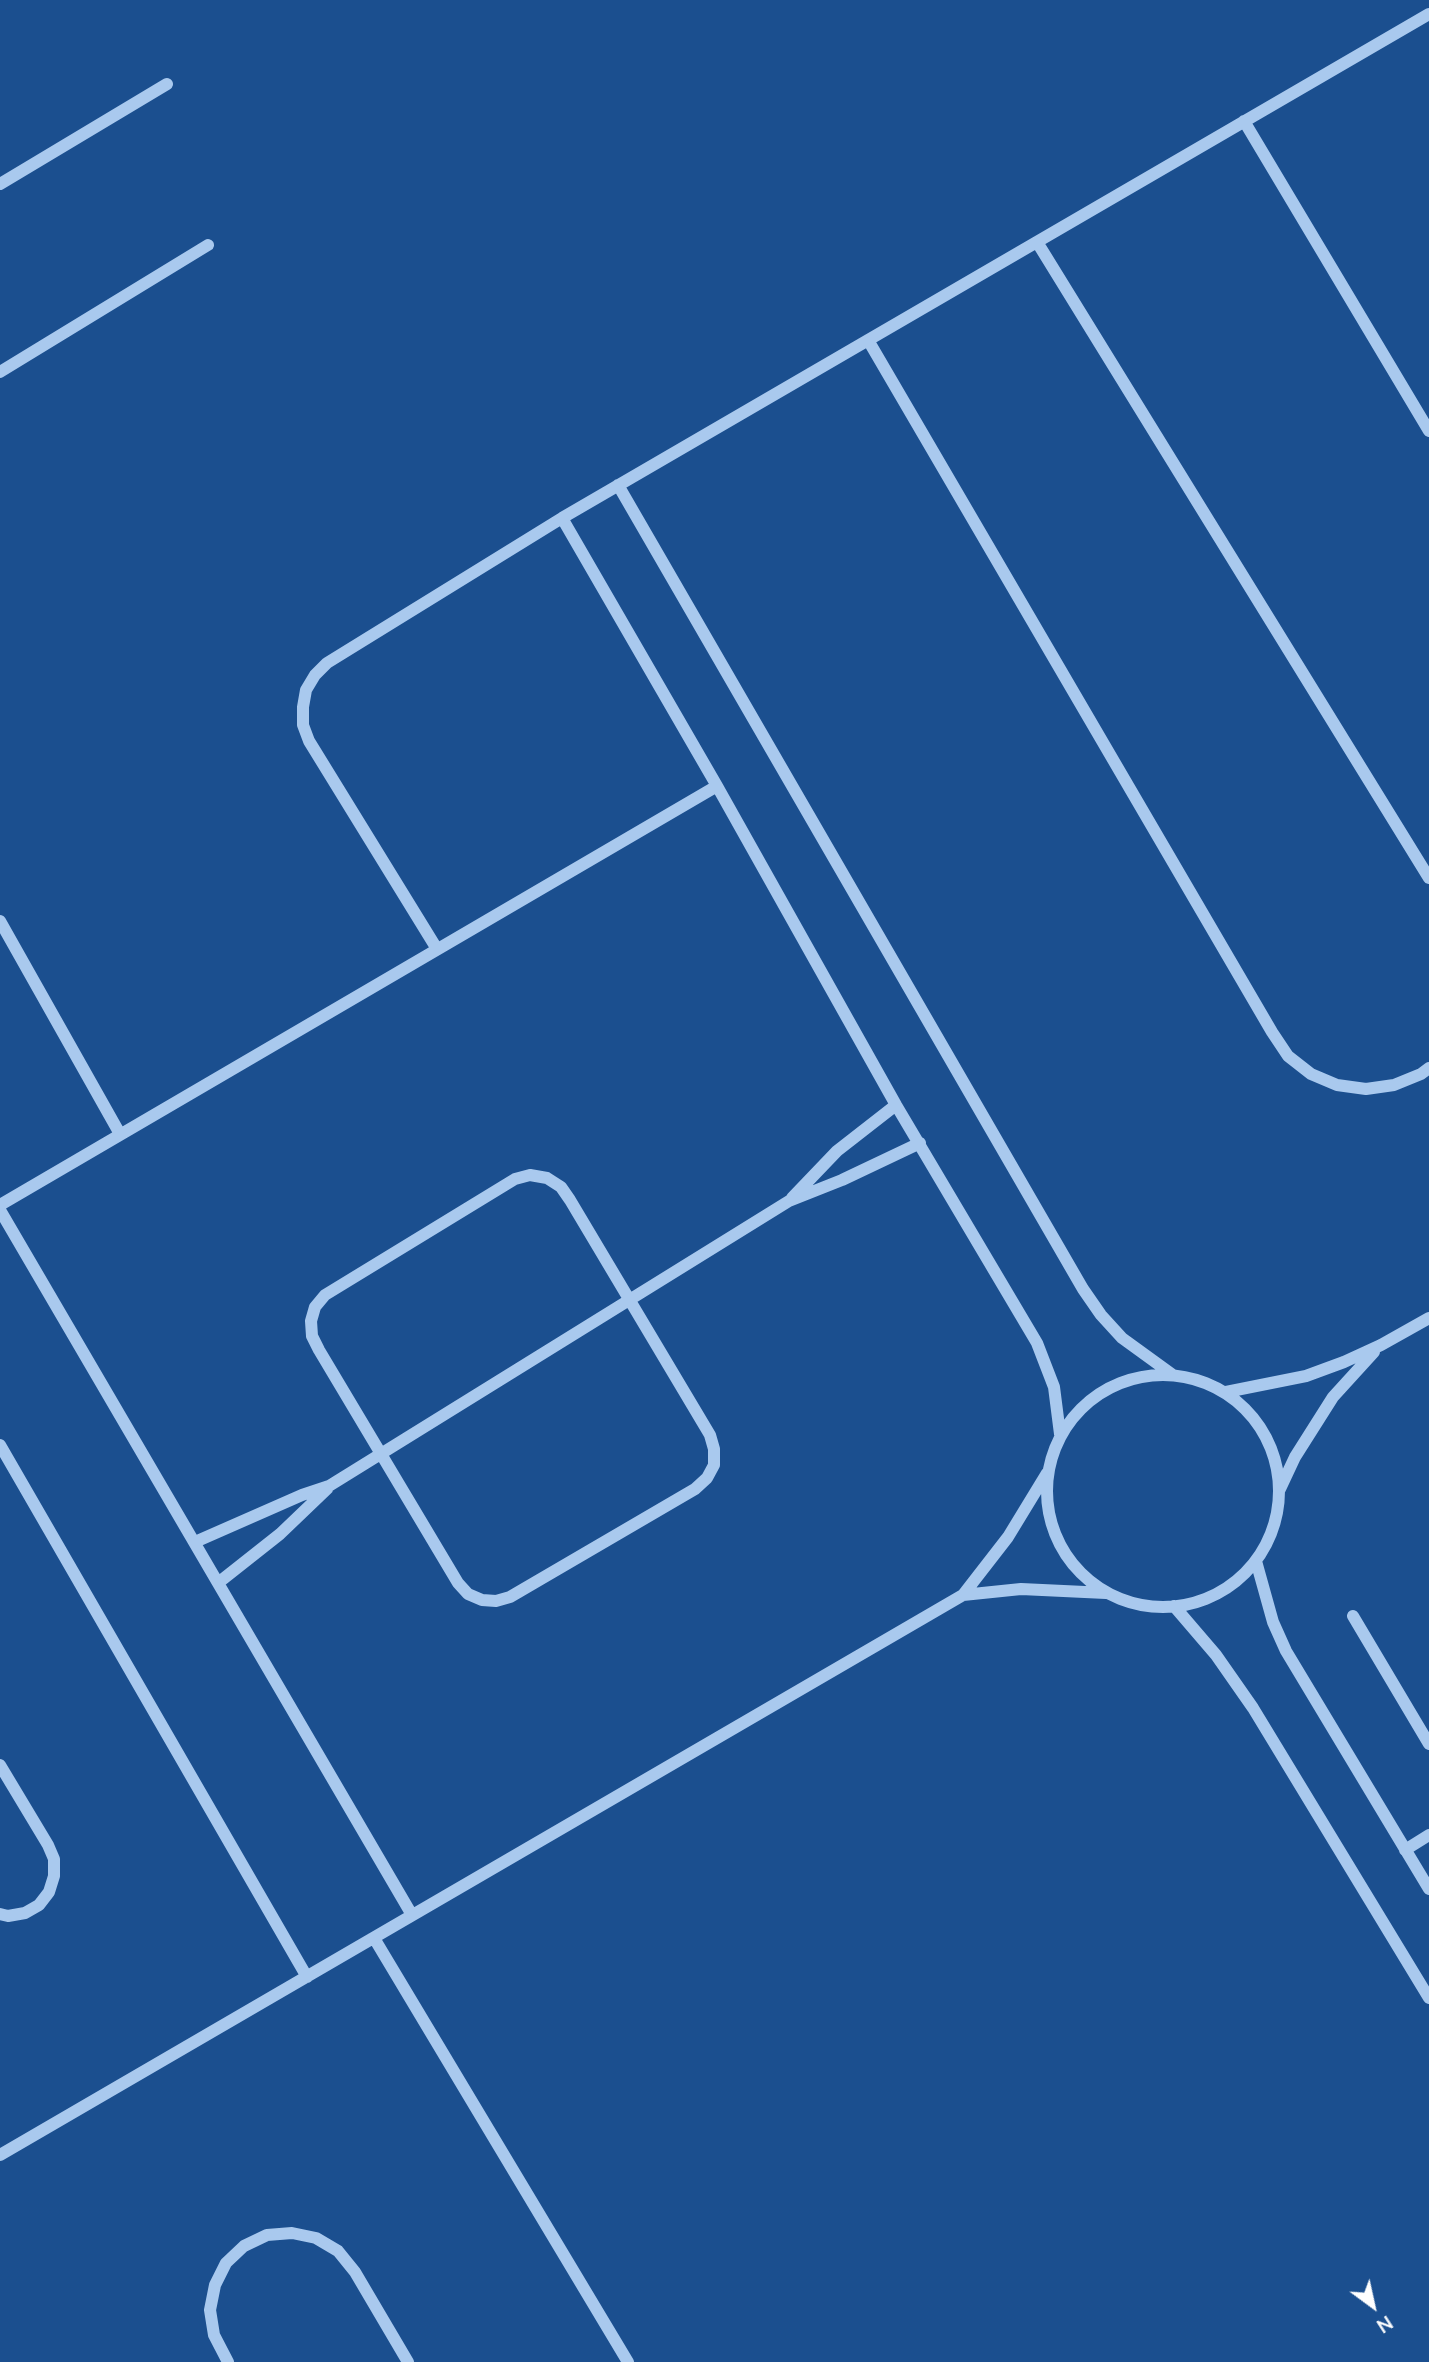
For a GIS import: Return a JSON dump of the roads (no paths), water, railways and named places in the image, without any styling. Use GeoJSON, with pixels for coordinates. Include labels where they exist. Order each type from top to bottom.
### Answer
{"type":"FeatureCollection","features":[{"type":"Feature","properties":{"kind":"street"},"geometry":{"type":"LineString","coordinates":[[437,949],[309,741],[303,724],[306,690],[315,675],[327,663],[562,517],[1429,14]]}},
{"type":"Feature","properties":{"kind":"street"},"geometry":{"type":"LineString","coordinates":[[0,184],[167,84]]}},
{"type":"Feature","properties":{"kind":"street"},"geometry":{"type":"LineString","coordinates":[[1244,121],[1429,431]]}},
{"type":"Feature","properties":{"kind":"street"},"geometry":{"type":"LineString","coordinates":[[1037,242],[1429,878]]}},
{"type":"Feature","properties":{"kind":"street"},"geometry":{"type":"LineString","coordinates":[[0,372],[208,245]]}},
{"type":"Feature","properties":{"kind":"street"},"geometry":{"type":"LineString","coordinates":[[868,340],[1288,1056],[1311,1074],[1337,1085],[1366,1089],[1395,1085],[1429,1068]]}},
{"type":"Feature","properties":{"kind":"street"},"geometry":{"type":"LineString","coordinates":[[618,485],[1083,1289],[1101,1315],[1122,1338],[1173,1375]]}},
{"type":"Feature","properties":{"kind":"street"},"geometry":{"type":"LineString","coordinates":[[562,517],[896,1105],[1037,1343],[1054,1387],[1060,1434]]}},
{"type":"Feature","properties":{"kind":"street"},"geometry":{"type":"LineString","coordinates":[[412,1915],[0,1208],[120,1134],[717,786]]}},
{"type":"Feature","properties":{"kind":"street"},"geometry":{"type":"LineString","coordinates":[[0,921],[120,1134]]}},
{"type":"Feature","properties":{"kind":"street"},"geometry":{"type":"LineString","coordinates":[[789,1201],[837,1151],[896,1105]]}},
{"type":"Feature","properties":{"kind":"street"},"geometry":{"type":"LineString","coordinates":[[218,1583],[281,1534],[329,1486],[789,1201],[842,1180],[919,1143]]}},
{"type":"Feature","properties":{"kind":"street"},"geometry":{"type":"LineString","coordinates":[[530,1175],[547,1178],[561,1186],[710,1435],[714,1449],[714,1465],[707,1478],[695,1489],[510,1597],[496,1601],[482,1600],[468,1594],[458,1583],[380,1454],[312,1336],[311,1321],[315,1307],[324,1295],[514,1179],[530,1175]]}},
{"type":"Feature","properties":{"kind":"street"},"geometry":{"type":"LineString","coordinates":[[1226,1392],[1306,1376],[1381,1345],[1429,1318]]}},
{"type":"Feature","properties":{"kind":"street"},"geometry":{"type":"LineString","coordinates":[[1280,1490],[1277,1466],[1270,1445],[1259,1424],[1244,1407],[1210,1383],[1173,1375],[1146,1375],[1120,1382],[1096,1394],[1076,1413],[1060,1434],[1052,1453],[1047,1473],[1046,1497],[1050,1521],[1058,1543],[1071,1563],[1088,1581],[1108,1594],[1140,1605],[1157,1607],[1198,1602],[1220,1592],[1256,1561],[1273,1527],[1280,1490],[1295,1457],[1333,1397],[1381,1345]]}},
{"type":"Feature","properties":{"kind":"street"},"geometry":{"type":"LineString","coordinates":[[0,1445],[307,1977]]}},
{"type":"Feature","properties":{"kind":"street"},"geometry":{"type":"LineString","coordinates":[[0,2155],[963,1595],[1008,1537],[1047,1473]]}},
{"type":"Feature","properties":{"kind":"street"},"geometry":{"type":"LineString","coordinates":[[195,1542],[302,1495],[329,1486]]}},
{"type":"Feature","properties":{"kind":"street"},"geometry":{"type":"LineString","coordinates":[[1256,1561],[1273,1622],[1286,1651],[1429,1889]]}},
{"type":"Feature","properties":{"kind":"street"},"geometry":{"type":"LineString","coordinates":[[963,1595],[1021,1589],[1108,1594]]}},
{"type":"Feature","properties":{"kind":"street"},"geometry":{"type":"LineString","coordinates":[[1174,1606],[1216,1655],[1253,1708],[1429,1998]]}},
{"type":"Feature","properties":{"kind":"street"},"geometry":{"type":"LineString","coordinates":[[1353,1616],[1429,1744]]}},
{"type":"Feature","properties":{"kind":"street"},"geometry":{"type":"LineString","coordinates":[[0,1765],[48,1845],[54,1860],[54,1876],[49,1892],[39,1905],[25,1913],[8,1916],[0,1914]]}},
{"type":"Feature","properties":{"kind":"street"},"geometry":{"type":"LineString","coordinates":[[1405,1850],[1429,1835]]}},
{"type":"Feature","properties":{"kind":"street"},"geometry":{"type":"LineString","coordinates":[[374,1938],[628,2362]]}},
{"type":"Feature","properties":{"kind":"street"},"geometry":{"type":"LineString","coordinates":[[228,2362],[214,2335],[210,2310],[215,2285],[226,2263],[244,2246],[267,2235],[292,2232],[316,2238],[338,2251],[355,2272],[408,2362]]}}]}
